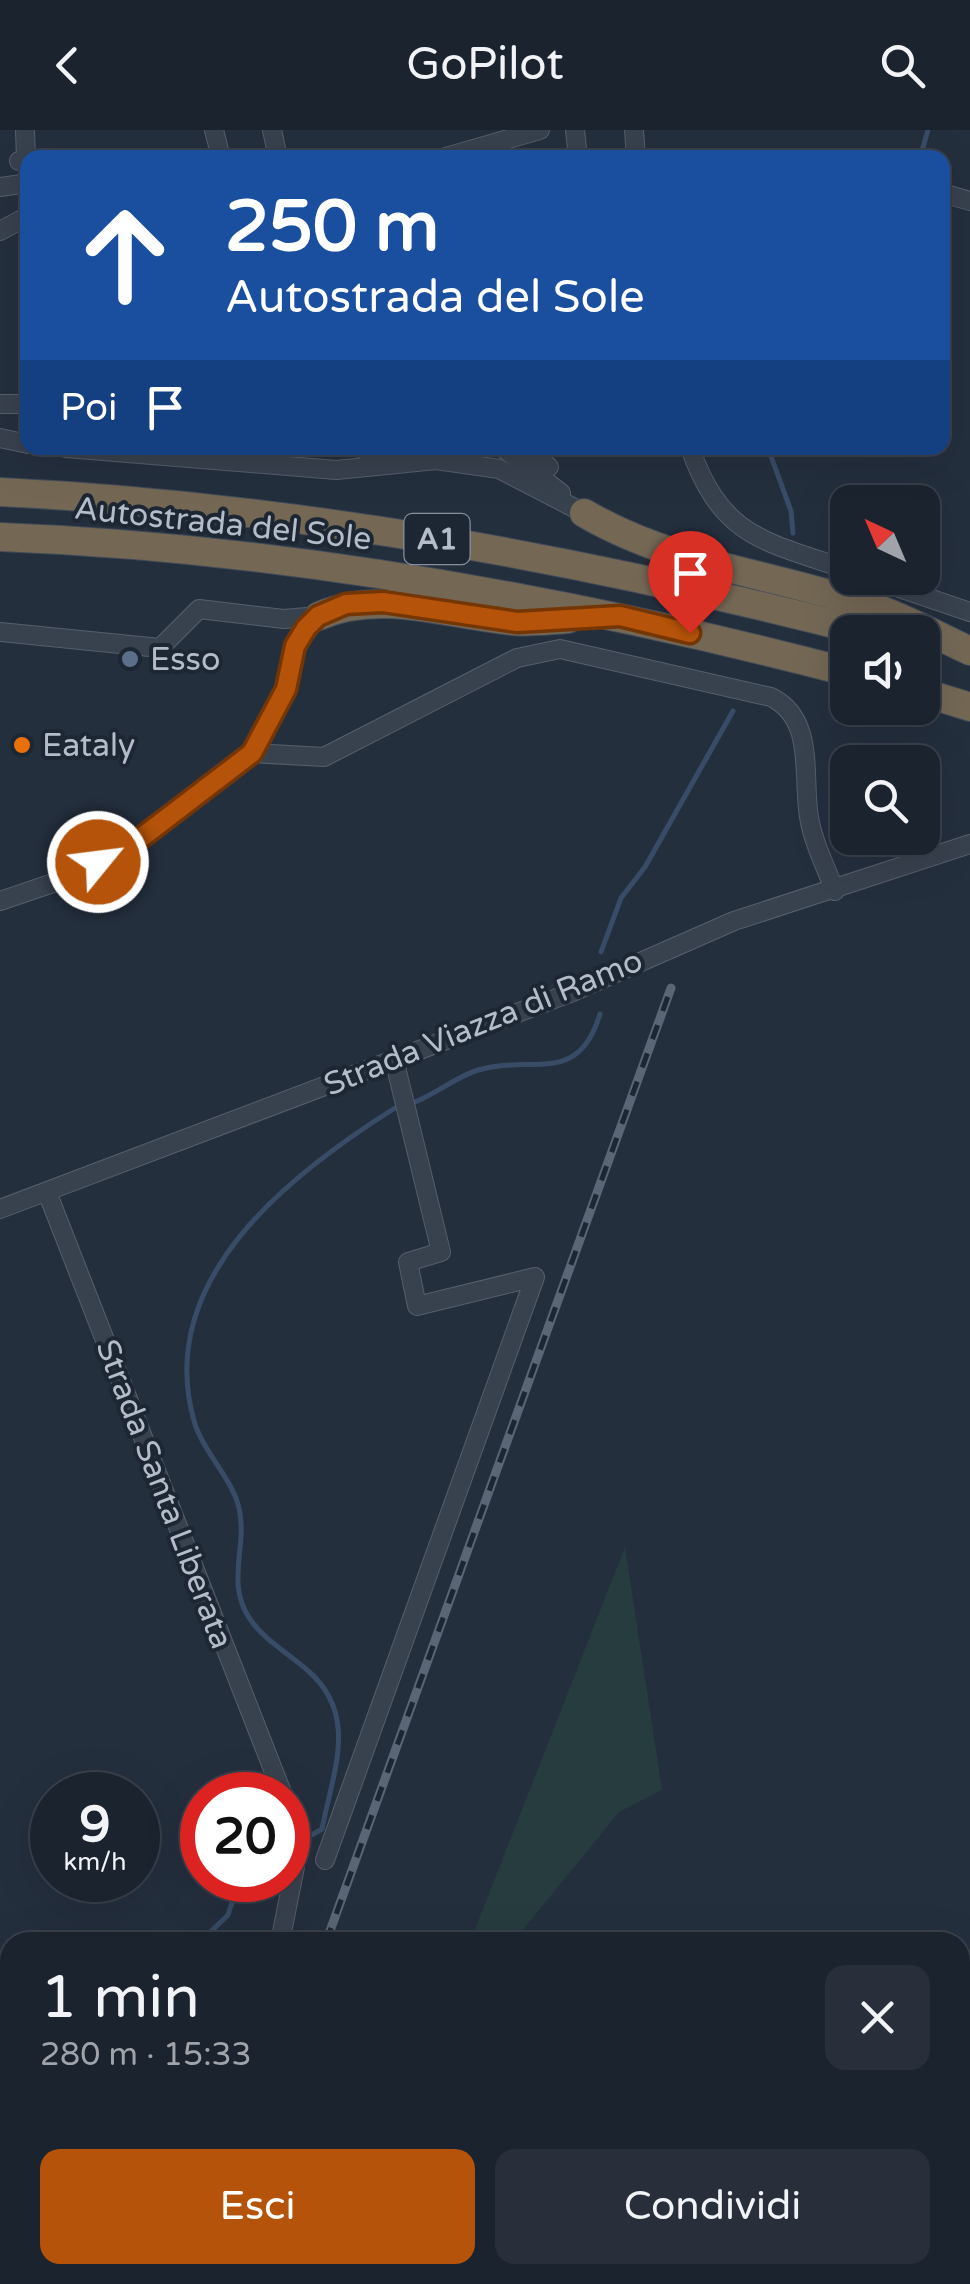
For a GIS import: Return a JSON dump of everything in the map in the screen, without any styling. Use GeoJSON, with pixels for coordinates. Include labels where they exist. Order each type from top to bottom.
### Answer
{"type":"FeatureCollection","features":[{"type":"Feature","properties":{"kind":"highway","name":"Autostrada del Sole"},"geometry":{"type":"LineString","coordinates":[[0,492],[268,515],[476,545],[690,587],[830,623]]}},
{"type":"Feature","properties":{"kind":"highway"},"geometry":{"type":"LineString","coordinates":[[584,513],[624,536],[668,554],[878,609],[970,651]]}},
{"type":"Feature","properties":{"kind":"highway","name":"Autostrada del Sole"},"geometry":{"type":"LineString","coordinates":[[0,537],[267,560],[620,616],[830,668]]}},
{"type":"Feature","properties":{"kind":"highway"},"geometry":{"type":"LineString","coordinates":[[318,616],[346,604],[383,602],[517,622],[620,616]]}},
{"type":"Feature","properties":{"kind":"highway"},"geometry":{"type":"LineString","coordinates":[[940,652],[970,659]]}},
{"type":"Feature","properties":{"kind":"highway"},"geometry":{"type":"LineString","coordinates":[[940,698],[970,708]]}},
{"type":"Feature","properties":{"kind":"street"},"geometry":{"type":"LineString","coordinates":[[470,150],[540,130]]}},
{"type":"Feature","properties":{"kind":"street"},"geometry":{"type":"LineString","coordinates":[[152,455],[336,470],[473,462],[499,469],[584,513]]}},
{"type":"Feature","properties":{"kind":"street"},"geometry":{"type":"LineString","coordinates":[[372,455],[387,465]]}},
{"type":"Feature","properties":{"kind":"street"},"geometry":{"type":"LineString","coordinates":[[513,455],[584,513]]}},
{"type":"Feature","properties":{"kind":"street"},"geometry":{"type":"LineString","coordinates":[[537,455],[550,467]]}},
{"type":"Feature","properties":{"kind":"street"},"geometry":{"type":"LineString","coordinates":[[693,455],[712,500],[753,535],[830,563]]}},
{"type":"Feature","properties":{"kind":"street"},"geometry":{"type":"LineString","coordinates":[[920,595],[970,612]]}},
{"type":"Feature","properties":{"kind":"street"},"geometry":{"type":"LineString","coordinates":[[0,632],[160,648],[198,609],[284,619],[318,616]]}},
{"type":"Feature","properties":{"kind":"street"},"geometry":{"type":"LineString","coordinates":[[0,901],[62,880],[133,844],[252,753],[286,689],[295,646],[318,616]]}},
{"type":"Feature","properties":{"kind":"street"},"geometry":{"type":"LineString","coordinates":[[252,753],[324,757],[517,658],[560,649],[771,697],[782,702],[800,728],[809,819],[834,891]]}},
{"type":"Feature","properties":{"kind":"street","name":"Strada Viazza di Ramo"},"geometry":{"type":"LineString","coordinates":[[0,1209],[570,992],[734,921],[970,844]]}},
{"type":"Feature","properties":{"kind":"street"},"geometry":{"type":"LineString","coordinates":[[324,1860],[536,1277],[417,1306],[408,1262],[441,1252],[394,1059]]}},
{"type":"Feature","properties":{"kind":"street","name":"Strada Santa Liberata"},"geometry":{"type":"LineString","coordinates":[[47,1192],[275,1772]]}},
{"type":"Feature","properties":{"kind":"street"},"geometry":{"type":"LineString","coordinates":[[282,1932],[288,1902]]}},
{"type":"Feature","properties":{"kind":"green space"},"geometry":{"type":"Polygon","coordinates":[[[625,1547],[662,1790],[619,1812],[521,1932],[474,1932],[625,1547]]]}},
{"type":"Feature","properties":{"kind":"waterway"},"geometry":{"type":"LineString","coordinates":[[922,150],[928,130]]}},
{"type":"Feature","properties":{"kind":"waterway"},"geometry":{"type":"LineString","coordinates":[[771,455],[791,511],[793,533]]}},
{"type":"Feature","properties":{"kind":"waterway"},"geometry":{"type":"LineString","coordinates":[[601,952],[621,898],[645,867],[733,711]]}},
{"type":"Feature","properties":{"kind":"waterway"},"geometry":{"type":"LineString","coordinates":[[415,1102],[478,1070],[566,1060],[591,1037],[600,1014]]}},
{"type":"Feature","properties":{"kind":"waterway"},"geometry":{"type":"LineString","coordinates":[[310,1836],[322,1829],[336,1765],[338,1724],[333,1705],[323,1686],[262,1633],[243,1605],[238,1578],[239,1508],[198,1432],[187,1369],[194,1321],[212,1277],[240,1236],[314,1165],[395,1108]]}},
{"type":"Feature","properties":{"kind":"waterway"},"geometry":{"type":"LineString","coordinates":[[210,1932],[228,1915],[232,1902]]}},
{"type":"Feature","properties":{"kind":"railway"},"geometry":{"type":"LineString","coordinates":[[330,1932],[671,988]]}},
{"type":"Feature","properties":{"kind":"place","name":"Esso"},"geometry":{"type":"Point","coordinates":[130,659]}},
{"type":"Feature","properties":{"kind":"place","name":"Eataly"},"geometry":{"type":"Point","coordinates":[22,745]}},
{"type":"Feature","properties":{"kind":"route"},"geometry":{"type":"LineString","coordinates":[[98,862],[133,844],[212,788],[252,753],[286,689],[295,646],[306,628],[318,616],[346,604],[383,602],[517,622],[620,616],[690,633]]}}]}
